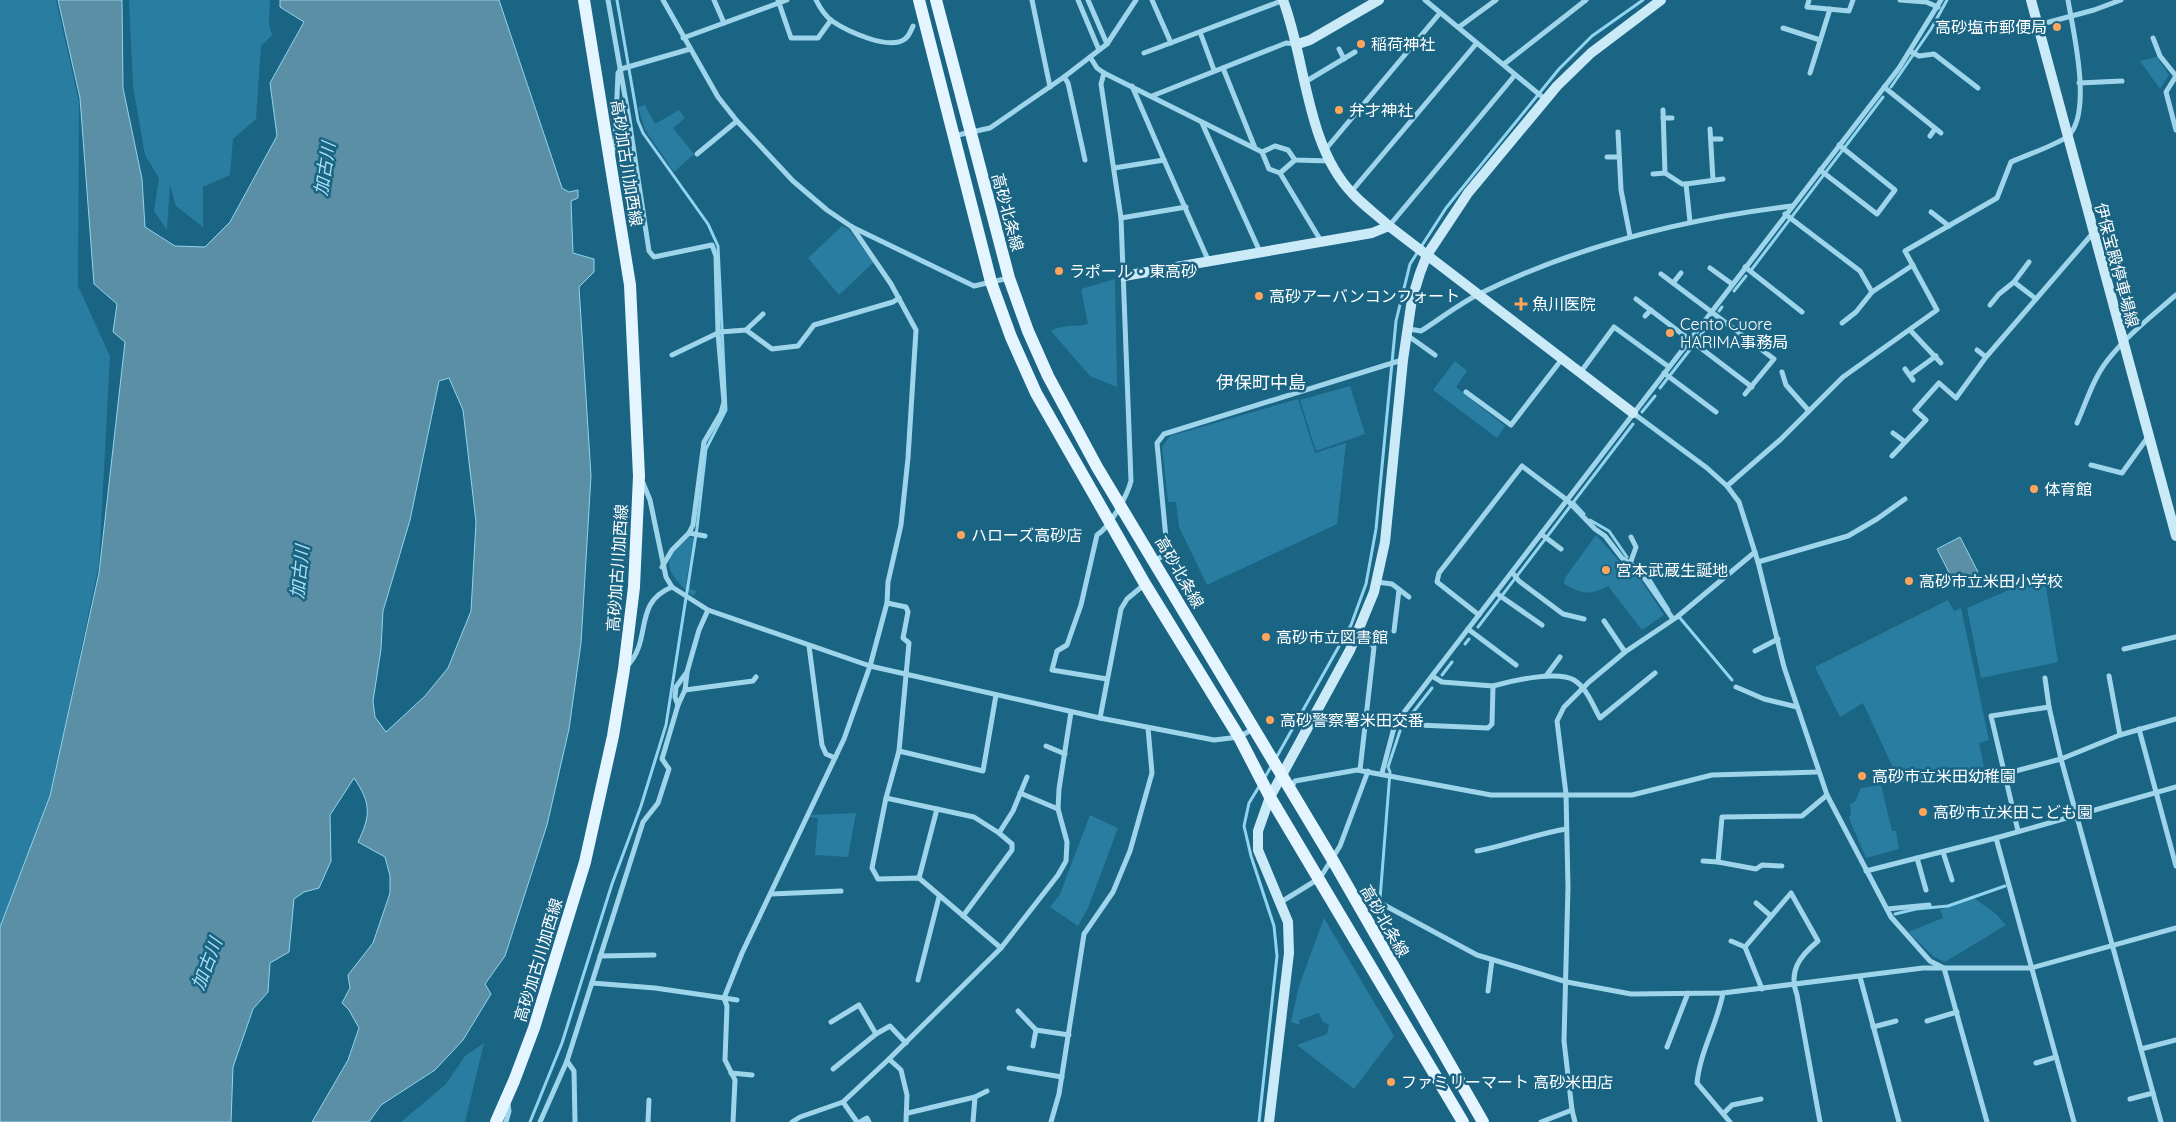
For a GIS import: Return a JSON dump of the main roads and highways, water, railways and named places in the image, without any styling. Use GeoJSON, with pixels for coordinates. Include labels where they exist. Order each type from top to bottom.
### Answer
{"type":"FeatureCollection","features":[{"type":"Feature","properties":{"kind":"main road","name":"高砂加古川加西線"},"geometry":{"type":"LineString","coordinates":[[496,1122],[534,1028],[585,862],[613,736],[624,669],[634,587],[639,476],[630,285],[584,0]]}},
{"type":"Feature","properties":{"kind":"main road","name":"高砂北条線"},"geometry":{"type":"LineString","coordinates":[[919,0],[992,282],[1011,337],[1036,393],[1073,461],[1110,520],[1145,584],[1239,738],[1270,797],[1320,878],[1463,1122]]}},
{"type":"Feature","properties":{"kind":"main road","name":"高砂北条線"},"geometry":{"type":"LineString","coordinates":[[936,0],[1009,278],[1028,331],[1048,376],[1088,452],[1121,503],[1280,777],[1332,859],[1483,1122]]}},
{"type":"Feature","properties":{"kind":"water","name":"加古川"},"geometry":{"type":"Polygon","coordinates":[[[58,0],[122,0],[123,88],[142,179],[145,227],[175,246],[205,247],[230,222],[277,136],[270,83],[304,22],[280,7],[280,0],[499,0],[562,188],[569,192],[578,190],[578,198],[571,201],[573,253],[594,259],[594,272],[579,287],[591,476],[581,643],[569,729],[547,825],[505,956],[485,984],[491,994],[463,1040],[435,1070],[381,1105],[369,1122],[312,1122],[348,1060],[359,1028],[349,1010],[342,1003],[350,988],[348,975],[373,943],[390,893],[390,876],[385,857],[358,842],[365,824],[367,809],[364,795],[354,778],[330,815],[331,861],[319,888],[304,892],[294,899],[289,952],[270,963],[268,992],[253,1009],[233,1067],[231,1122],[0,1122],[0,927],[50,796],[99,573],[125,342],[113,332],[117,304],[94,284],[80,98],[58,0]],[[449,378],[439,381],[410,520],[383,611],[381,649],[373,701],[375,717],[386,732],[425,696],[448,668],[471,611],[476,522],[463,410],[449,378]]]}},
{"type":"Feature","properties":{"kind":"water"},"geometry":{"type":"Polygon","coordinates":[[[1960,537],[1978,572],[1955,584],[1937,549],[1960,537]]]}},
{"type":"Feature","properties":{"kind":"waterway"},"geometry":{"type":"LineString","coordinates":[[530,1122],[562,1043],[612,884],[641,806],[666,725],[697,528],[706,449],[726,410],[718,246],[708,224],[643,133],[638,121],[617,0]]}},
{"type":"Feature","properties":{"kind":"waterway"},"geometry":{"type":"LineString","coordinates":[[1276,758],[1351,625],[1366,584],[1376,529],[1396,321],[1410,264],[1446,208],[1559,69],[1592,36],[1643,0]]}},
{"type":"Feature","properties":{"kind":"waterway"},"geometry":{"type":"LineString","coordinates":[[1891,87],[1931,29],[1947,0]]}},
{"type":"Feature","properties":{"kind":"waterway"},"geometry":{"type":"LineString","coordinates":[[1752,269],[1883,97]]}},
{"type":"Feature","properties":{"kind":"waterway"},"geometry":{"type":"LineString","coordinates":[[1734,291],[1746,276]]}},
{"type":"Feature","properties":{"kind":"waterway"},"geometry":{"type":"LineString","coordinates":[[1719,311],[1722,307]]}},
{"type":"Feature","properties":{"kind":"waterway"},"geometry":{"type":"LineString","coordinates":[[1697,340],[1712,320]]}},
{"type":"Feature","properties":{"kind":"waterway"},"geometry":{"type":"LineString","coordinates":[[1671,374],[1692,347]]}},
{"type":"Feature","properties":{"kind":"waterway"},"geometry":{"type":"LineString","coordinates":[[1660,388],[1667,379]]}},
{"type":"Feature","properties":{"kind":"waterway"},"geometry":{"type":"LineString","coordinates":[[1642,412],[1655,396]]}},
{"type":"Feature","properties":{"kind":"waterway"},"geometry":{"type":"LineString","coordinates":[[1478,627],[1633,424]]}},
{"type":"Feature","properties":{"kind":"waterway"},"geometry":{"type":"LineString","coordinates":[[1573,502],[1584,514]]}},
{"type":"Feature","properties":{"kind":"waterway"},"geometry":{"type":"LineString","coordinates":[[1590,520],[1609,531],[1627,557]]}},
{"type":"Feature","properties":{"kind":"waterway"},"geometry":{"type":"LineString","coordinates":[[1637,565],[1649,578],[1669,610]]}},
{"type":"Feature","properties":{"kind":"waterway"},"geometry":{"type":"LineString","coordinates":[[1680,618],[1732,680]]}},
{"type":"Feature","properties":{"kind":"waterway"},"geometry":{"type":"LineString","coordinates":[[1465,644],[1469,639]]}},
{"type":"Feature","properties":{"kind":"waterway"},"geometry":{"type":"LineString","coordinates":[[1442,675],[1452,662]]}},
{"type":"Feature","properties":{"kind":"waterway"},"geometry":{"type":"LineString","coordinates":[[1407,720],[1432,688]]}},
{"type":"Feature","properties":{"kind":"waterway"},"geometry":{"type":"LineString","coordinates":[[1380,899],[1390,772],[1388,767],[1400,731]]}},
{"type":"Feature","properties":{"kind":"waterway"},"geometry":{"type":"LineString","coordinates":[[1265,777],[1272,765]]}},
{"type":"Feature","properties":{"kind":"waterway"},"geometry":{"type":"LineString","coordinates":[[1259,1122],[1277,956],[1274,926],[1251,856],[1244,826],[1249,803],[1260,785]]}},
{"type":"Feature","properties":{"kind":"waterway"},"geometry":{"type":"LineString","coordinates":[[1895,914],[1916,909],[1948,906],[2005,886]]}},
{"type":"Feature","properties":{"kind":"place","name":"高砂塩市郵便局"},"geometry":{"type":"Point","coordinates":[2057,27]}},
{"type":"Feature","properties":{"kind":"place","name":"稲荷神社"},"geometry":{"type":"Point","coordinates":[1361,44]}},
{"type":"Feature","properties":{"kind":"place","name":"弁才神社"},"geometry":{"type":"Point","coordinates":[1339,110]}},
{"type":"Feature","properties":{"kind":"place","name":"ラポール・東高砂"},"geometry":{"type":"Point","coordinates":[1059,271]}},
{"type":"Feature","properties":{"kind":"place","name":"高砂アーバンコンフォート"},"geometry":{"type":"Point","coordinates":[1259,296]}},
{"type":"Feature","properties":{"kind":"place","name":"魚川医院"},"geometry":{"type":"Point","coordinates":[1521,304]}},
{"type":"Feature","properties":{"kind":"place","name":"Cento Cuore HARIMA事務局"},"geometry":{"type":"Point","coordinates":[1670,333]}},
{"type":"Feature","properties":{"kind":"place","name":"体育館"},"geometry":{"type":"Point","coordinates":[2034,489]}},
{"type":"Feature","properties":{"kind":"place","name":"ハローズ高砂店"},"geometry":{"type":"Point","coordinates":[961,535]}},
{"type":"Feature","properties":{"kind":"place","name":"宮本武蔵生誕地"},"geometry":{"type":"Point","coordinates":[1606,570]}},
{"type":"Feature","properties":{"kind":"place","name":"高砂市立米田小学校"},"geometry":{"type":"Point","coordinates":[1909,581]}},
{"type":"Feature","properties":{"kind":"place","name":"高砂市立図書館"},"geometry":{"type":"Point","coordinates":[1266,637]}},
{"type":"Feature","properties":{"kind":"place","name":"高砂警察署米田交番"},"geometry":{"type":"Point","coordinates":[1270,720]}},
{"type":"Feature","properties":{"kind":"place","name":"高砂市立米田幼稚園"},"geometry":{"type":"Point","coordinates":[1862,776]}},
{"type":"Feature","properties":{"kind":"place","name":"高砂市立米田こども園"},"geometry":{"type":"Point","coordinates":[1923,812]}},
{"type":"Feature","properties":{"kind":"place","name":"ファミリーマート 高砂米田店"},"geometry":{"type":"Point","coordinates":[1391,1082]}},
{"type":"Feature","properties":{"kind":"district","name":"伊保町中島"},"geometry":{"type":"Point","coordinates":[1261,383]}}]}
